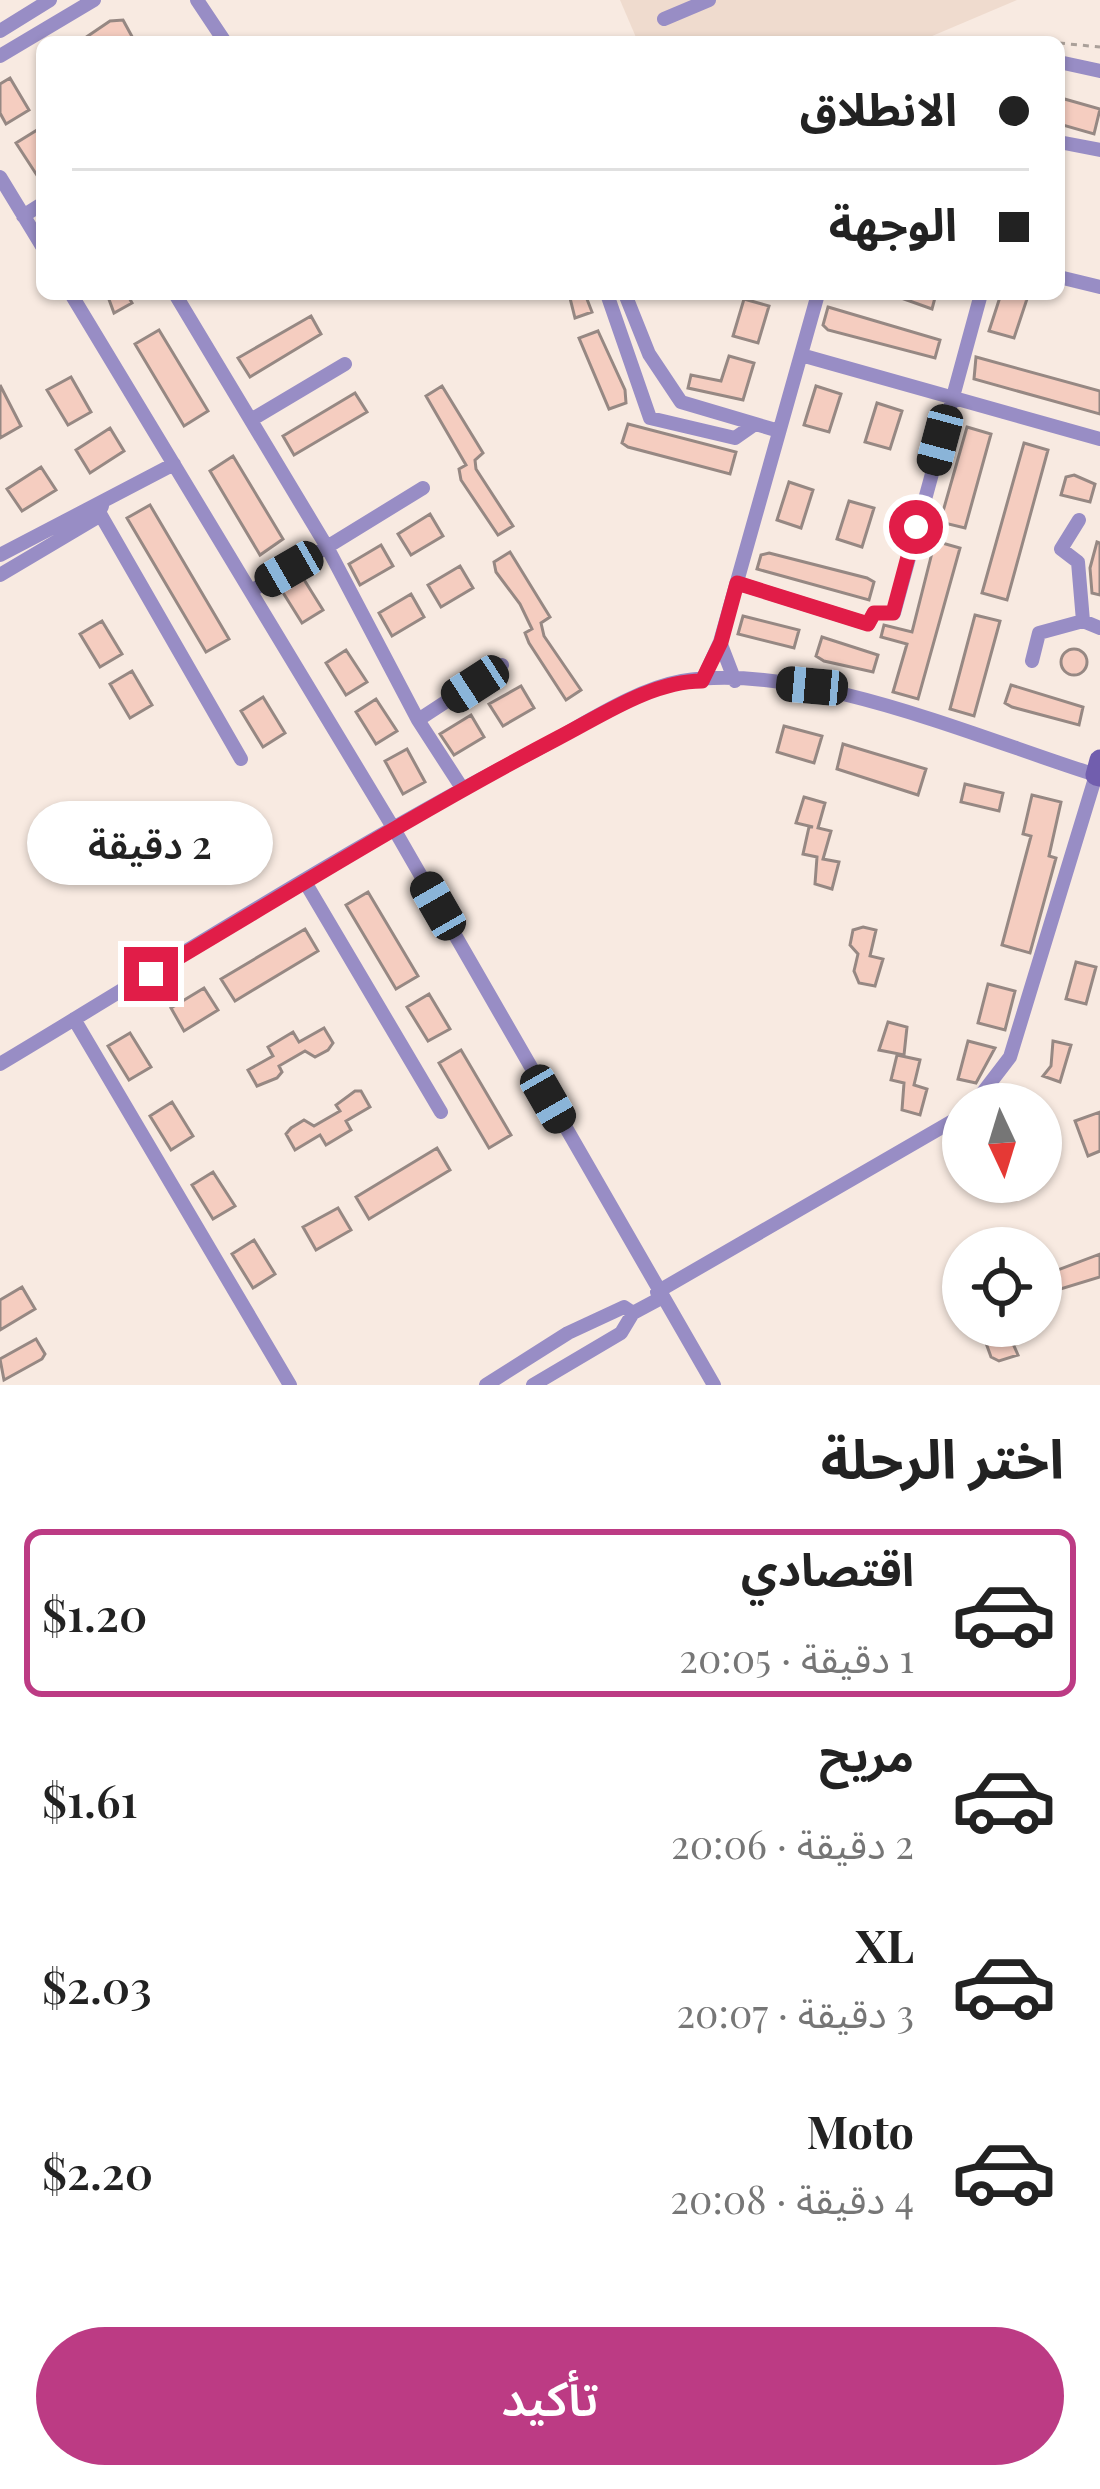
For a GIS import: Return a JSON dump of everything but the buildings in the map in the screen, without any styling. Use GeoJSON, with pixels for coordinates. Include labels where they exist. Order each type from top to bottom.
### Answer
{"type":"FeatureCollection","features":[{"type":"Feature","properties":{"kind":"street"},"geometry":{"type":"LineString","coordinates":[[0,31],[50,0]]}},
{"type":"Feature","properties":{"kind":"street"},"geometry":{"type":"LineString","coordinates":[[0,56],[94,0]]}},
{"type":"Feature","properties":{"kind":"street"},"geometry":{"type":"LineString","coordinates":[[197,0],[221,36]]}},
{"type":"Feature","properties":{"kind":"street"},"geometry":{"type":"LineString","coordinates":[[664,19],[709,0]]}},
{"type":"Feature","properties":{"kind":"street"},"geometry":{"type":"LineString","coordinates":[[1065,63],[1100,70]]}},
{"type":"Feature","properties":{"kind":"street"},"geometry":{"type":"LineString","coordinates":[[1065,143],[1100,150]]}},
{"type":"Feature","properties":{"kind":"street"},"geometry":{"type":"LineString","coordinates":[[0,177],[36,237]]}},
{"type":"Feature","properties":{"kind":"street"},"geometry":{"type":"LineString","coordinates":[[23,216],[36,208]]}},
{"type":"Feature","properties":{"kind":"street"},"geometry":{"type":"LineString","coordinates":[[1065,278],[1100,287]]}},
{"type":"Feature","properties":{"kind":"street"},"geometry":{"type":"LineString","coordinates":[[75,300],[394,829],[714,1385]]}},
{"type":"Feature","properties":{"kind":"street"},"geometry":{"type":"LineString","coordinates":[[181,300],[327,547],[418,720],[462,788]]}},
{"type":"Feature","properties":{"kind":"street"},"geometry":{"type":"LineString","coordinates":[[609,300],[650,418],[734,438],[754,424]]}},
{"type":"Feature","properties":{"kind":"street"},"geometry":{"type":"LineString","coordinates":[[628,300],[649,354],[680,402],[779,431]]}},
{"type":"Feature","properties":{"kind":"street"},"geometry":{"type":"LineString","coordinates":[[702,681],[721,642],[816,300]]}},
{"type":"Feature","properties":{"kind":"street"},"geometry":{"type":"LineString","coordinates":[[737,583],[868,624],[874,613],[893,613],[979,300]]}},
{"type":"Feature","properties":{"kind":"street"},"geometry":{"type":"LineString","coordinates":[[801,355],[1100,439]]}},
{"type":"Feature","properties":{"kind":"street"},"geometry":{"type":"LineString","coordinates":[[251,420],[345,364]]}},
{"type":"Feature","properties":{"kind":"street"},"geometry":{"type":"LineString","coordinates":[[0,575],[173,464]]}},
{"type":"Feature","properties":{"kind":"street"},"geometry":{"type":"LineString","coordinates":[[250,591],[423,488]]}},
{"type":"Feature","properties":{"kind":"street"},"geometry":{"type":"LineString","coordinates":[[0,555],[102,507]]}},
{"type":"Feature","properties":{"kind":"street"},"geometry":{"type":"LineString","coordinates":[[102,507],[241,759]]}},
{"type":"Feature","properties":{"kind":"street"},"geometry":{"type":"LineString","coordinates":[[1078,520],[1061,549],[1078,562],[1083,621]]}},
{"type":"Feature","properties":{"kind":"street"},"geometry":{"type":"LineString","coordinates":[[1032,661],[1040,633],[1083,621],[1100,628]]}},
{"type":"Feature","properties":{"kind":"street"},"geometry":{"type":"LineString","coordinates":[[721,642],[734,681]]}},
{"type":"Feature","properties":{"kind":"street"},"geometry":{"type":"LineString","coordinates":[[418,720],[502,665]]}},
{"type":"Feature","properties":{"kind":"street"},"geometry":{"type":"LineString","coordinates":[[0,1064],[462,788],[624,704],[680,681],[734,681],[812,686],[1099,770],[1010,1057],[990,1083]]}},
{"type":"Feature","properties":{"kind":"street"},"geometry":{"type":"LineString","coordinates":[[305,882],[441,1112]]}},
{"type":"Feature","properties":{"kind":"street"},"geometry":{"type":"LineString","coordinates":[[74,1019],[290,1385]]}},
{"type":"Feature","properties":{"kind":"street"},"geometry":{"type":"LineString","coordinates":[[533,1385],[621,1333],[633,1313],[659,1295],[942,1127]]}},
{"type":"Feature","properties":{"kind":"street"},"geometry":{"type":"LineString","coordinates":[[485,1385],[568,1333],[624,1307],[633,1313]]}},
{"type":"Feature","properties":{"kind":"path"},"geometry":{"type":"LineString","coordinates":[[1065,43],[1100,46]]}},
{"type":"Feature","properties":{"kind":"shaded area"},"geometry":{"type":"Polygon","coordinates":[[[620,0],[1017,0],[932,36],[635,36],[620,0]]]}},
{"type":"Feature","properties":{"kind":"route"},"geometry":{"type":"LineString","coordinates":[[151,974],[462,788],[624,704],[680,681],[702,681],[721,642],[737,583],[868,624],[874,613],[893,613],[916,527]]}}]}
